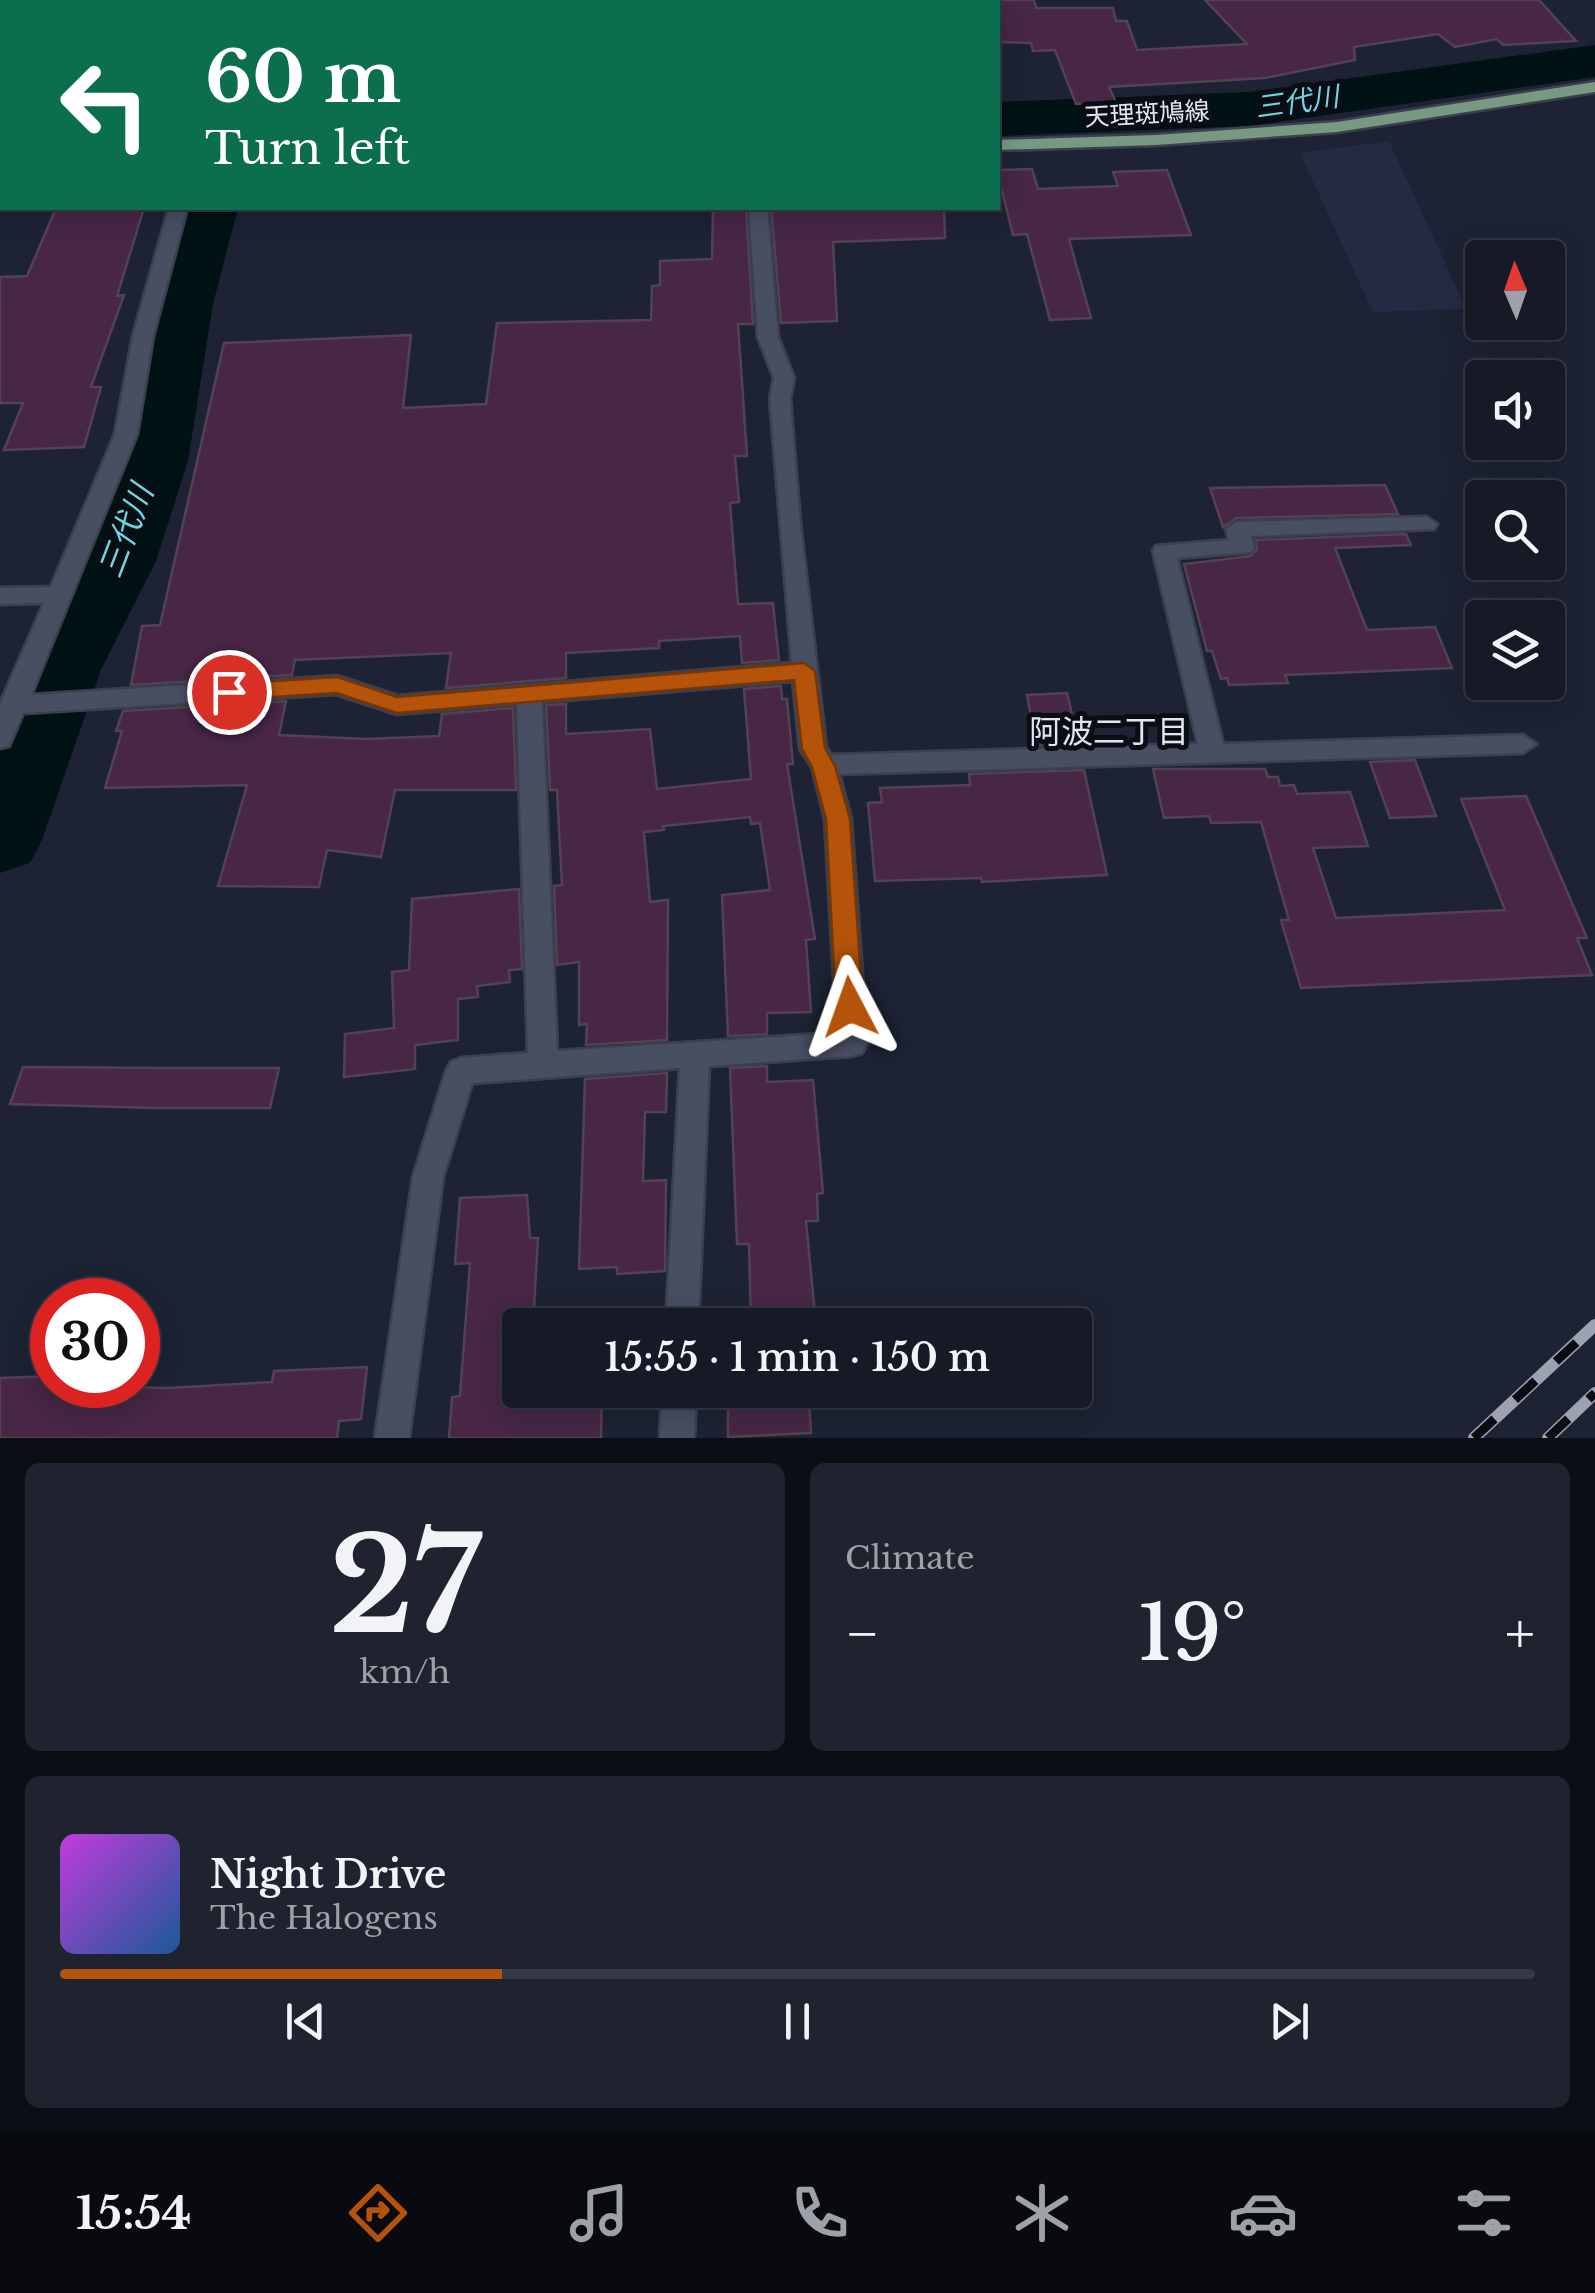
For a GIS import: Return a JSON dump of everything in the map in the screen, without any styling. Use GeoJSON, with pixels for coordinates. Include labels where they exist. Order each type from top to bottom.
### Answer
{"type":"FeatureCollection","features":[{"type":"Feature","properties":{"kind":"main road","name":"天理斑鳩線"},"geometry":{"type":"LineString","coordinates":[[1000,145],[1156,140],[1336,127],[1595,87]]}},
{"type":"Feature","properties":{"kind":"street"},"geometry":{"type":"LineString","coordinates":[[0,739],[22,705],[58,595],[126,434],[143,336],[177,210]]}},
{"type":"Feature","properties":{"kind":"street"},"geometry":{"type":"LineString","coordinates":[[392,1438],[428,1177],[462,1071],[852,1044],[838,819],[824,766],[813,749],[789,523],[780,399],[784,378],[768,337],[758,210]]}},
{"type":"Feature","properties":{"kind":"street"},"geometry":{"type":"LineString","coordinates":[[1214,754],[1164,551],[1242,547],[1237,529],[1426,524]]}},
{"type":"Feature","properties":{"kind":"street"},"geometry":{"type":"LineString","coordinates":[[0,596],[58,595]]}},
{"type":"Feature","properties":{"kind":"street"},"geometry":{"type":"LineString","coordinates":[[22,705],[337,685],[397,705],[804,671]]}},
{"type":"Feature","properties":{"kind":"street"},"geometry":{"type":"LineString","coordinates":[[528,695],[543,1065]]}},
{"type":"Feature","properties":{"kind":"street"},"geometry":{"type":"LineString","coordinates":[[824,766],[1524,744]]}},
{"type":"Feature","properties":{"kind":"street"},"geometry":{"type":"LineString","coordinates":[[683,1308],[694,1056]]}},
{"type":"Feature","properties":{"kind":"street"},"geometry":{"type":"LineString","coordinates":[[677,1438],[678,1408]]}},
{"type":"Feature","properties":{"kind":"shaded area"},"geometry":{"type":"Polygon","coordinates":[[[1389,141],[1465,309],[1373,312],[1300,153],[1389,141]]]}},
{"type":"Feature","properties":{"kind":"building"},"geometry":{"type":"Polygon","coordinates":[[[1000,0],[1034,0],[1036,8],[1113,8],[1116,21],[1127,21],[1137,50],[1247,44],[1205,0],[1539,0],[1576,41],[1503,45],[1497,39],[1455,47],[1438,34],[1354,47],[1355,60],[1265,78],[1109,87],[1116,102],[1076,104],[1055,50],[1033,51],[1031,43],[1000,42],[1000,0]]]}},
{"type":"Feature","properties":{"kind":"building"},"geometry":{"type":"Polygon","coordinates":[[[1032,169],[1038,189],[1118,186],[1113,172],[1167,170],[1191,235],[1069,239],[1091,318],[1050,320],[1027,234],[1013,235],[1000,170],[1032,169]]]}},
{"type":"Feature","properties":{"kind":"building"},"geometry":{"type":"Polygon","coordinates":[[[55,210],[143,210],[117,296],[124,295],[91,387],[101,387],[84,447],[4,450],[23,403],[0,403],[0,277],[27,276],[55,210]]]}},
{"type":"Feature","properties":{"kind":"building"},"geometry":{"type":"Polygon","coordinates":[[[713,210],[746,210],[753,324],[738,324],[747,456],[735,456],[739,502],[730,503],[738,604],[773,603],[779,660],[742,663],[740,636],[659,641],[659,648],[566,653],[566,678],[446,688],[451,653],[295,660],[292,675],[131,685],[142,626],[160,625],[224,343],[411,335],[403,408],[486,404],[497,323],[651,320],[652,286],[660,285],[660,261],[712,259],[713,210]]]}},
{"type":"Feature","properties":{"kind":"building"},"geometry":{"type":"Polygon","coordinates":[[[771,210],[944,210],[945,238],[833,242],[837,321],[781,323],[771,210]]]}},
{"type":"Feature","properties":{"kind":"building"},"geometry":{"type":"Polygon","coordinates":[[[1385,485],[1398,514],[1237,518],[1223,527],[1210,488],[1385,485]]]}},
{"type":"Feature","properties":{"kind":"building"},"geometry":{"type":"Polygon","coordinates":[[[1406,534],[1411,545],[1335,548],[1367,630],[1435,627],[1452,668],[1285,675],[1288,683],[1229,685],[1227,678],[1221,679],[1212,651],[1207,651],[1184,564],[1251,556],[1257,549],[1256,540],[1406,534]]]}},
{"type":"Feature","properties":{"kind":"building"},"geometry":{"type":"Polygon","coordinates":[[[781,686],[782,699],[787,699],[793,764],[787,764],[815,939],[806,940],[811,1012],[767,1013],[767,1034],[728,1036],[722,895],[770,890],[760,823],[751,824],[750,817],[663,826],[664,830],[644,832],[650,902],[668,900],[667,1040],[586,1045],[587,1024],[579,1025],[579,962],[557,965],[554,886],[562,885],[557,790],[550,790],[546,705],[566,704],[566,734],[650,729],[657,789],[751,779],[744,689],[781,686]]]}},
{"type":"Feature","properties":{"kind":"building"},"geometry":{"type":"Polygon","coordinates":[[[1067,693],[1079,744],[1036,745],[1027,695],[1067,693]]]}},
{"type":"Feature","properties":{"kind":"building"},"geometry":{"type":"Polygon","coordinates":[[[286,701],[279,735],[366,739],[439,736],[442,714],[513,708],[516,790],[395,790],[381,857],[327,850],[319,887],[218,886],[247,785],[105,788],[122,731],[116,731],[123,711],[286,701]]]}},
{"type":"Feature","properties":{"kind":"building"},"geometry":{"type":"Polygon","coordinates":[[[1415,760],[1436,816],[1390,818],[1370,762],[1415,760]]]}},
{"type":"Feature","properties":{"kind":"building"},"geometry":{"type":"Polygon","coordinates":[[[1153,769],[1265,769],[1268,777],[1278,777],[1280,786],[1294,785],[1297,794],[1350,792],[1368,846],[1313,848],[1336,918],[1505,910],[1461,799],[1526,796],[1587,938],[1577,938],[1592,975],[1301,988],[1281,920],[1289,920],[1261,822],[1211,823],[1209,816],[1164,818],[1153,769]]]}},
{"type":"Feature","properties":{"kind":"building"},"geometry":{"type":"Polygon","coordinates":[[[1084,770],[1107,875],[982,882],[981,878],[875,881],[868,803],[882,802],[880,788],[970,785],[969,774],[1084,770]]]}},
{"type":"Feature","properties":{"kind":"building"},"geometry":{"type":"Polygon","coordinates":[[[519,889],[522,969],[509,970],[510,982],[477,986],[478,997],[458,999],[458,1040],[415,1045],[415,1069],[344,1077],[345,1034],[394,1028],[392,972],[409,970],[412,899],[519,889]]]}},
{"type":"Feature","properties":{"kind":"building"},"geometry":{"type":"Polygon","coordinates":[[[767,1066],[767,1082],[813,1080],[823,1193],[817,1194],[818,1221],[806,1221],[814,1308],[751,1308],[749,1244],[737,1244],[730,1068],[767,1066]]]}},
{"type":"Feature","properties":{"kind":"building"},"geometry":{"type":"Polygon","coordinates":[[[23,1067],[279,1068],[270,1108],[156,1108],[10,1104],[23,1067]]]}},
{"type":"Feature","properties":{"kind":"building"},"geometry":{"type":"Polygon","coordinates":[[[667,1073],[666,1112],[645,1112],[643,1181],[666,1180],[665,1271],[617,1274],[617,1267],[579,1269],[585,1079],[667,1073]]]}},
{"type":"Feature","properties":{"kind":"building"},"geometry":{"type":"Polygon","coordinates":[[[527,1195],[530,1238],[538,1238],[534,1308],[502,1308],[502,1408],[602,1408],[601,1438],[449,1438],[452,1397],[460,1396],[470,1263],[455,1264],[460,1198],[527,1195]]]}},
{"type":"Feature","properties":{"kind":"building"},"geometry":{"type":"Polygon","coordinates":[[[367,1367],[361,1419],[339,1421],[337,1438],[0,1438],[0,1378],[30,1377],[30,1408],[160,1408],[160,1388],[272,1382],[274,1371],[367,1367]]]}},
{"type":"Feature","properties":{"kind":"building"},"geometry":{"type":"Polygon","coordinates":[[[728,1408],[810,1408],[811,1433],[728,1437],[728,1408]]]}},
{"type":"Feature","properties":{"kind":"waterway","name":"三代川"},"geometry":{"type":"LineString","coordinates":[[1000,119],[1249,109],[1595,61]]}},
{"type":"Feature","properties":{"kind":"waterway","name":"三代川"},"geometry":{"type":"LineString","coordinates":[[0,840],[62,670],[119,561],[153,461],[174,361],[181,304],[207,210]]}},
{"type":"Feature","properties":{"kind":"railway"},"geometry":{"type":"LineString","coordinates":[[1474,1438],[1595,1325]]}},
{"type":"Feature","properties":{"kind":"railway"},"geometry":{"type":"LineString","coordinates":[[1548,1438],[1595,1393]]}},
{"type":"Feature","properties":{"kind":"district","name":"阿波二丁目"},"geometry":{"type":"Point","coordinates":[1109,732]}},
{"type":"Feature","properties":{"kind":"route"},"geometry":{"type":"LineString","coordinates":[[229,692],[337,685],[397,705],[804,671],[813,749],[824,766],[838,819],[850,1007]]}}]}
